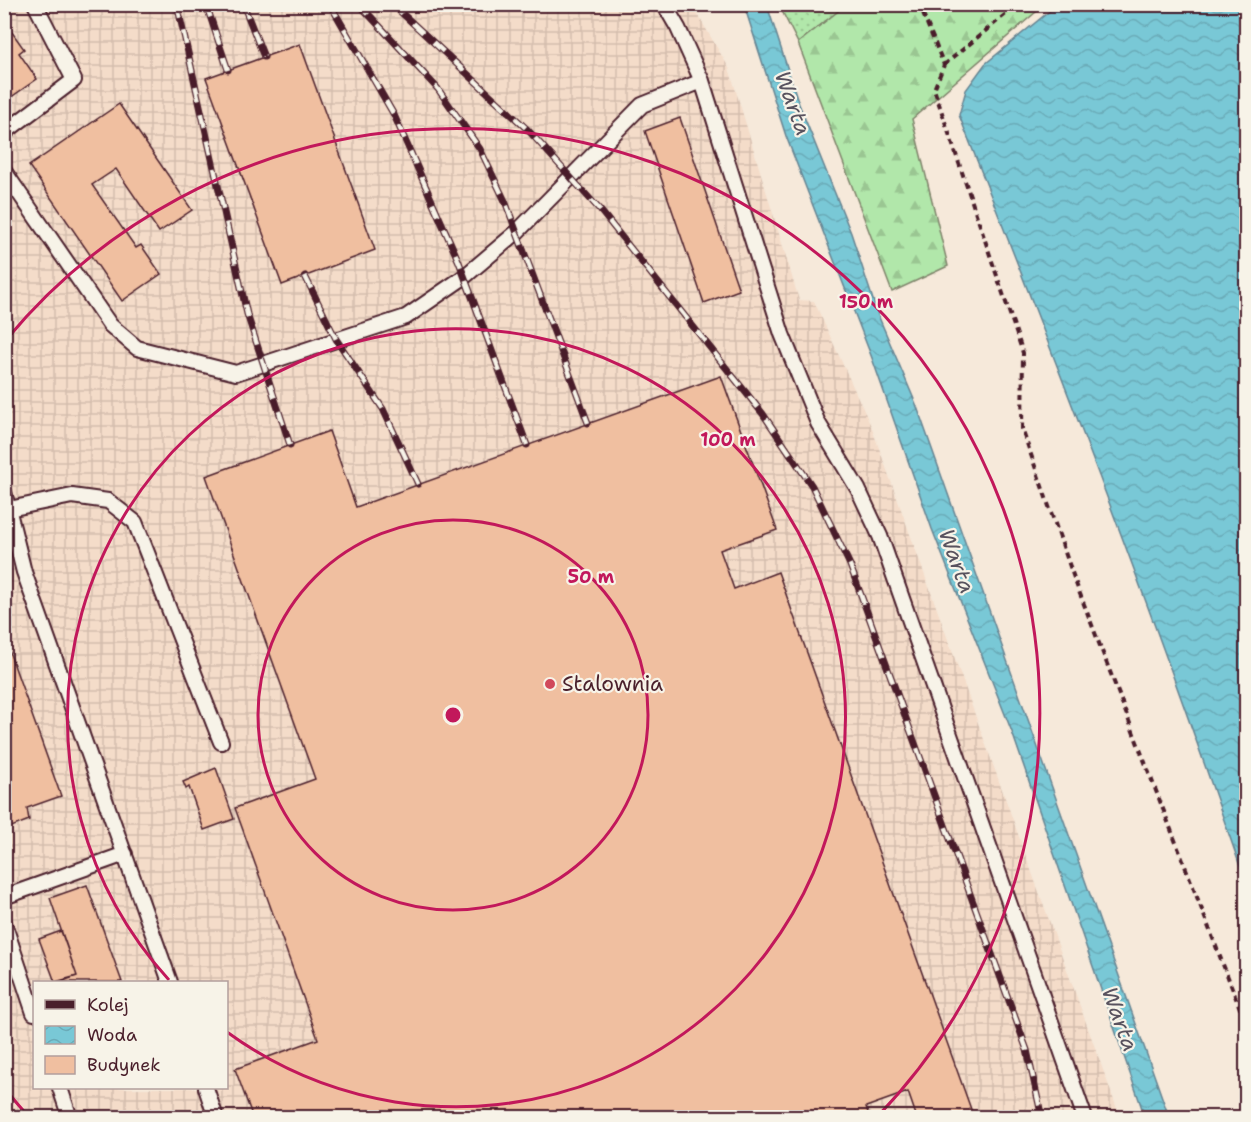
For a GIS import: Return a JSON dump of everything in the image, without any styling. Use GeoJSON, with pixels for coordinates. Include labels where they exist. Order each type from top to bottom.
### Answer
{"type":"FeatureCollection","features":[{"type":"Feature","properties":{"kind":"lane"},"geometry":{"type":"LineString","coordinates":[[4,133],[74,80],[35,4]]}},
{"type":"Feature","properties":{"kind":"lane"},"geometry":{"type":"LineString","coordinates":[[664,4],[678,28],[702,81],[782,334],[818,423],[858,489],[880,536],[1085,1118]]}},
{"type":"Feature","properties":{"kind":"lane"},"geometry":{"type":"LineString","coordinates":[[4,171],[110,325],[137,348],[236,373],[406,317],[464,277],[517,232],[642,105],[702,81]]}},
{"type":"Feature","properties":{"kind":"lane"},"geometry":{"type":"LineString","coordinates":[[4,492],[24,572],[170,981]]}},
{"type":"Feature","properties":{"kind":"lane"},"geometry":{"type":"LineString","coordinates":[[9,509],[72,496],[108,501],[135,522],[220,742]]}},
{"type":"Feature","properties":{"kind":"lane"},"geometry":{"type":"LineString","coordinates":[[4,897],[125,854]]}},
{"type":"Feature","properties":{"kind":"lane"},"geometry":{"type":"LineString","coordinates":[[4,924],[33,1010]]}},
{"type":"Feature","properties":{"kind":"lane"},"geometry":{"type":"LineString","coordinates":[[60,1089],[70,1118]]}},
{"type":"Feature","properties":{"kind":"lane"},"geometry":{"type":"LineString","coordinates":[[206,1089],[216,1118]]}},
{"type":"Feature","properties":{"kind":"path"},"geometry":{"type":"LineString","coordinates":[[919,4],[944,65]]}},
{"type":"Feature","properties":{"kind":"path"},"geometry":{"type":"LineString","coordinates":[[1018,4],[944,65],[934,89],[1023,353],[1022,429],[1075,581],[1246,1024]]}},
{"type":"Feature","properties":{"kind":"shaded area"},"geometry":{"type":"Polygon","coordinates":[[[5,5],[692,5],[729,68],[799,300],[814,301],[871,426],[1120,1117],[5,1118],[5,5]]]}},
{"type":"Feature","properties":{"kind":"green space"},"geometry":{"type":"Polygon","coordinates":[[[779,5],[846,5],[798,43],[779,5]]]}},
{"type":"Feature","properties":{"kind":"green space"},"geometry":{"type":"Polygon","coordinates":[[[846,5],[1044,5],[912,119],[948,266],[892,292],[798,43],[846,5]]]}},
{"type":"Feature","properties":{"kind":"water","name":"Warta"},"geometry":{"type":"Polygon","coordinates":[[[744,5],[767,5],[799,104],[851,233],[878,315],[916,404],[1169,1117],[1145,1117],[1012,732],[932,529],[872,358],[786,136],[744,5]]]}},
{"type":"Feature","properties":{"kind":"water"},"geometry":{"type":"Polygon","coordinates":[[[1057,5],[1246,5],[1246,884],[1213,787],[1107,498],[959,115],[966,90],[985,64],[1057,5]]]}},
{"type":"Feature","properties":{"kind":"building"},"geometry":{"type":"Polygon","coordinates":[[[4,21],[24,49],[19,53],[37,79],[4,102],[4,21]]]}},
{"type":"Feature","properties":{"kind":"building"},"geometry":{"type":"Polygon","coordinates":[[[300,44],[375,250],[282,285],[206,78],[300,44]]]}},
{"type":"Feature","properties":{"kind":"building"},"geometry":{"type":"Polygon","coordinates":[[[119,104],[192,210],[159,232],[116,169],[92,185],[136,248],[141,245],[161,274],[122,301],[29,166],[119,104]]]}},
{"type":"Feature","properties":{"kind":"building"},"geometry":{"type":"Polygon","coordinates":[[[680,118],[739,290],[704,303],[645,131],[680,118]]]}},
{"type":"Feature","properties":{"kind":"building","name":"Stalownia"},"geometry":{"type":"Polygon","coordinates":[[[721,376],[777,530],[720,550],[734,589],[778,572],[972,1112],[956,1118],[917,1118],[908,1092],[866,1107],[870,1118],[253,1118],[235,1069],[318,1039],[235,808],[315,779],[206,476],[329,431],[356,507],[721,376]]]}},
{"type":"Feature","properties":{"kind":"building"},"geometry":{"type":"Polygon","coordinates":[[[4,637],[61,796],[27,808],[29,820],[4,830],[4,637]]]}},
{"type":"Feature","properties":{"kind":"building"},"geometry":{"type":"Polygon","coordinates":[[[216,768],[234,819],[204,830],[189,787],[186,789],[183,782],[216,768]]]}},
{"type":"Feature","properties":{"kind":"building"},"geometry":{"type":"Polygon","coordinates":[[[87,885],[122,981],[63,981],[77,976],[50,898],[87,885]]]}},
{"type":"Feature","properties":{"kind":"building"},"geometry":{"type":"Polygon","coordinates":[[[61,931],[77,976],[55,981],[39,939],[61,931]]]}},
{"type":"Feature","properties":{"kind":"railway"},"geometry":{"type":"LineString","coordinates":[[177,4],[247,314],[290,445]]}},
{"type":"Feature","properties":{"kind":"railway"},"geometry":{"type":"LineString","coordinates":[[206,4],[228,70]]}},
{"type":"Feature","properties":{"kind":"railway"},"geometry":{"type":"LineString","coordinates":[[243,4],[264,57]]}},
{"type":"Feature","properties":{"kind":"railway"},"geometry":{"type":"LineString","coordinates":[[330,4],[394,115],[459,262],[527,445]]}},
{"type":"Feature","properties":{"kind":"railway"},"geometry":{"type":"LineString","coordinates":[[359,4],[438,89],[480,149],[505,201],[588,423]]}},
{"type":"Feature","properties":{"kind":"railway"},"geometry":{"type":"LineString","coordinates":[[392,4],[528,130],[600,210],[763,414],[812,486],[850,565],[1027,1050],[1042,1118]]}},
{"type":"Feature","properties":{"kind":"railway"},"geometry":{"type":"LineString","coordinates":[[305,276],[336,339],[383,409],[418,484]]}},
{"type":"Feature","properties":{"kind":"place","name":"Stalownia"},"geometry":{"type":"Point","coordinates":[550,684]}}]}
